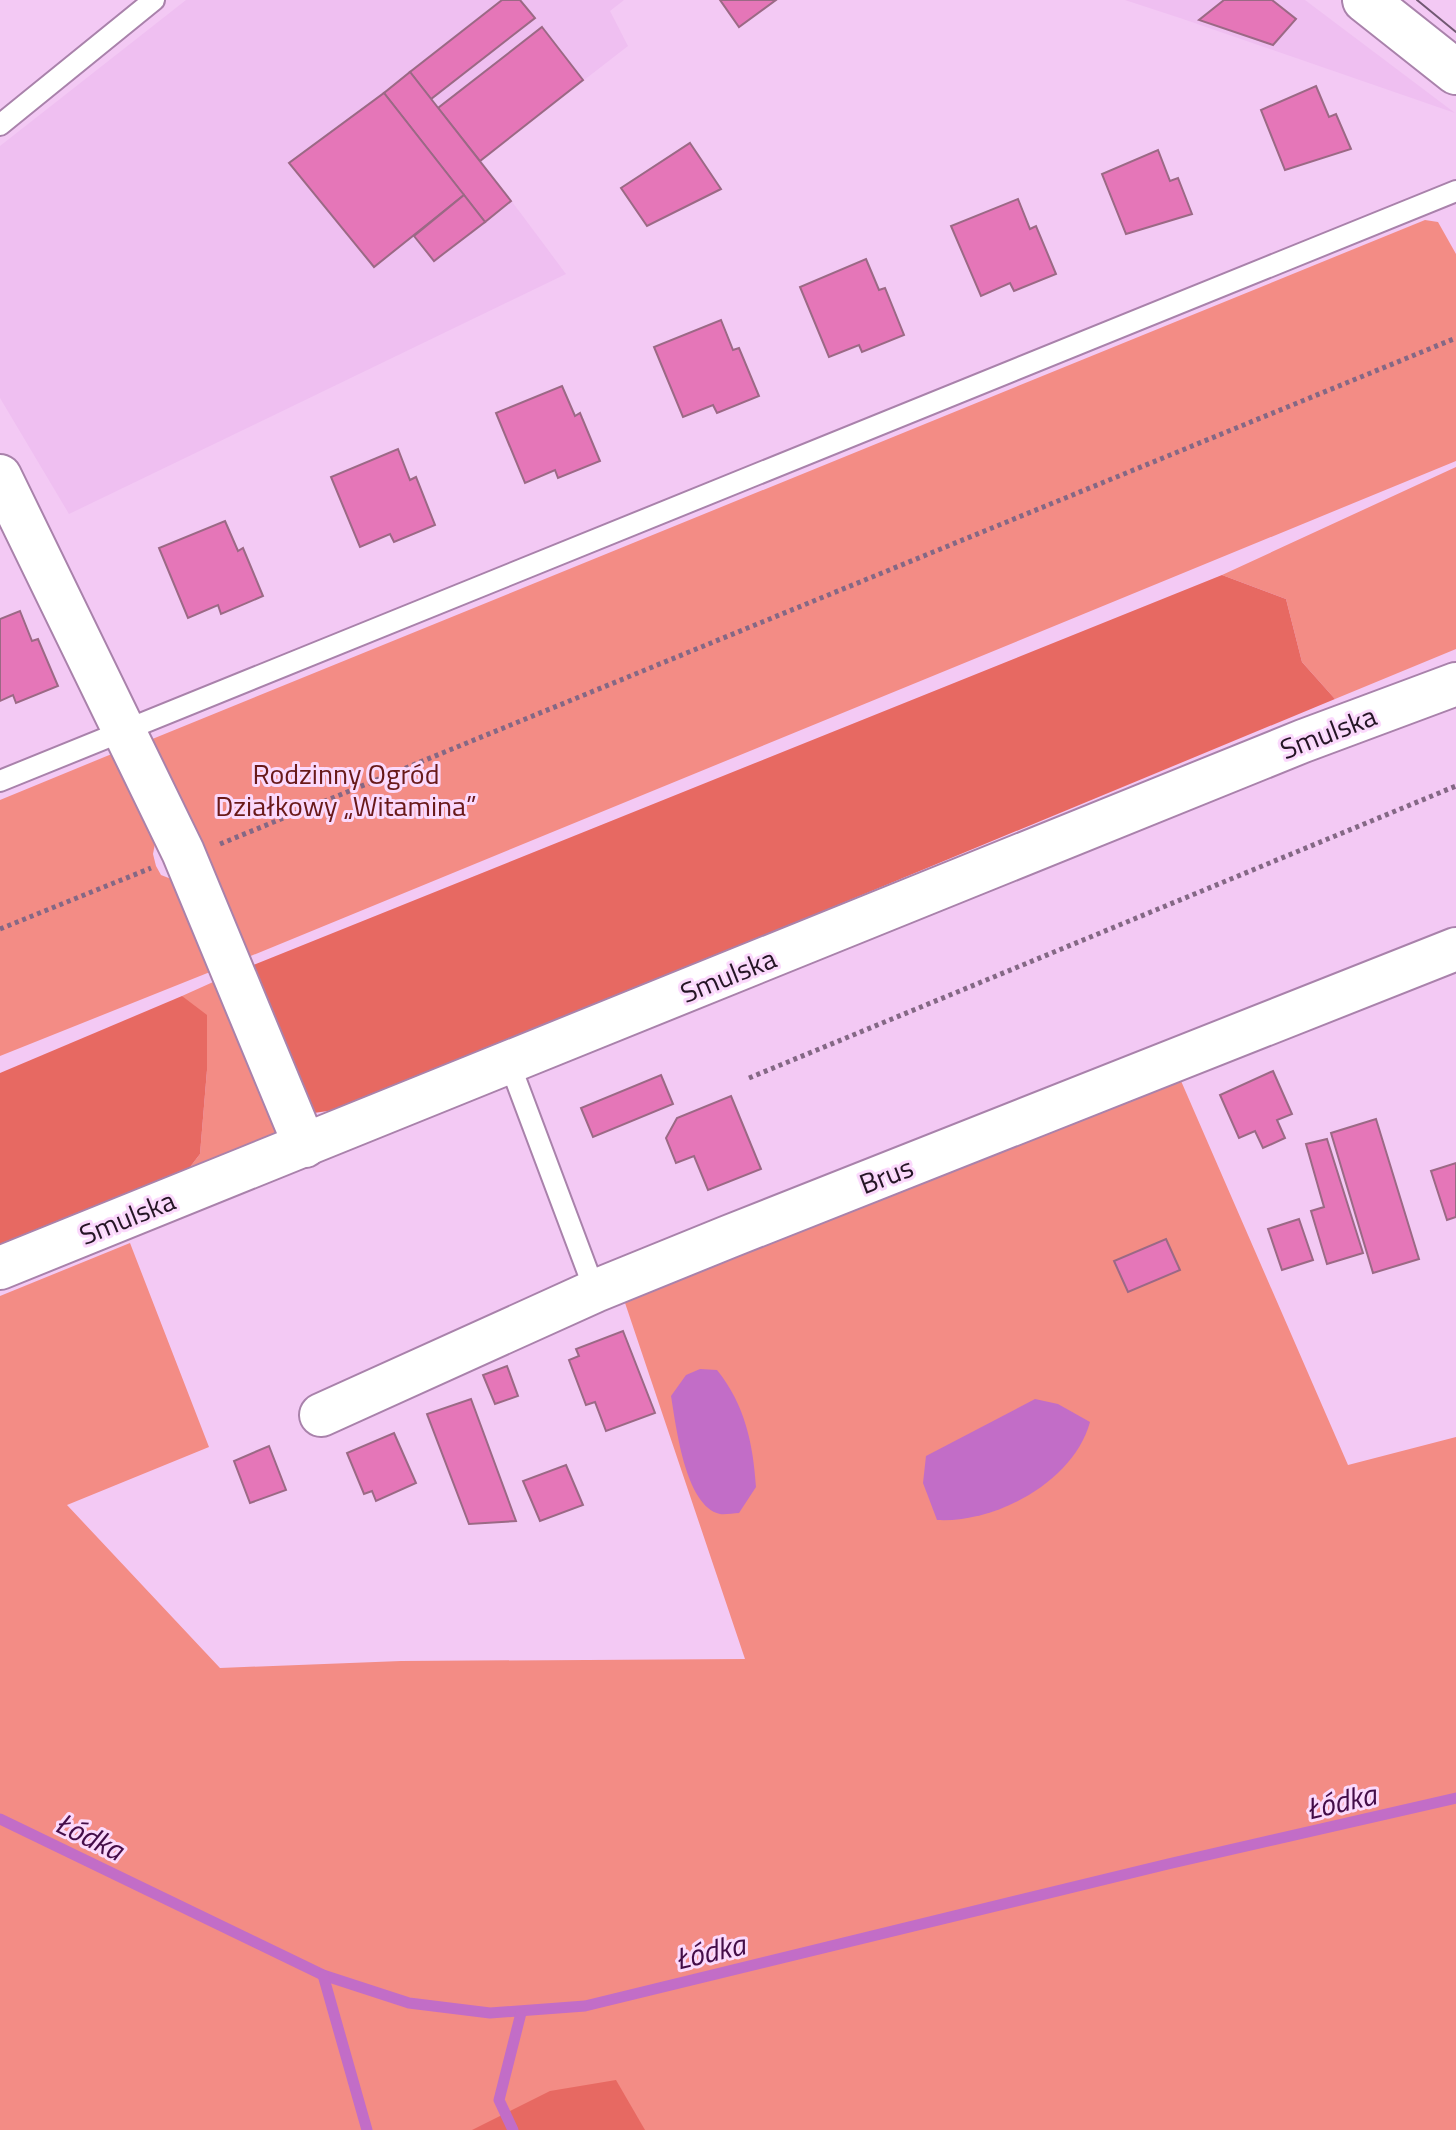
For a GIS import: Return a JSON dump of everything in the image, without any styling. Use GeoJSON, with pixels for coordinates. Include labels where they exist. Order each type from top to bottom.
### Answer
{"type":"FeatureCollection","features":[{"type":"Feature","properties":{"kind":"main road"},"geometry":{"type":"LineString","coordinates":[[1365,0],[1456,72]]}},
{"type":"Feature","properties":{"kind":"street"},"geometry":{"type":"LineString","coordinates":[[4,484],[183,852],[305,1146]]}},
{"type":"Feature","properties":{"kind":"street","name":"Smulska"},"geometry":{"type":"LineString","coordinates":[[0,1268],[1303,741],[1456,684]]}},
{"type":"Feature","properties":{"kind":"street","name":"Brus"},"geometry":{"type":"LineString","coordinates":[[321,1415],[595,1291],[1456,949]]}},
{"type":"Feature","properties":{"kind":"lane"},"geometry":{"type":"LineString","coordinates":[[0,125],[154,0]]}},
{"type":"Feature","properties":{"kind":"lane"},"geometry":{"type":"LineString","coordinates":[[0,781],[1456,191]]}},
{"type":"Feature","properties":{"kind":"lane"},"geometry":{"type":"LineString","coordinates":[[509,1062],[595,1291]]}},
{"type":"Feature","properties":{"kind":"path"},"geometry":{"type":"LineString","coordinates":[[205,851],[1456,338]]}},
{"type":"Feature","properties":{"kind":"path"},"geometry":{"type":"LineString","coordinates":[[749,1078],[1456,786]]}},
{"type":"Feature","properties":{"kind":"path"},"geometry":{"type":"LineString","coordinates":[[0,929],[156,866]]}},
{"type":"Feature","properties":{"kind":"shaded area"},"geometry":{"type":"Polygon","coordinates":[[[186,0],[624,0],[610,11],[628,46],[481,160],[566,274],[69,514],[0,398],[0,146],[186,0]]]}},
{"type":"Feature","properties":{"kind":"shaded area"},"geometry":{"type":"Polygon","coordinates":[[[1125,0],[1305,0],[1455,113],[1180,18],[1125,0]]]}},
{"type":"Feature","properties":{"kind":"shaded area"},"geometry":{"type":"Polygon","coordinates":[[[1222,575],[1286,599],[1302,662],[1335,699],[348,1108],[314,1113],[282,1069],[246,968],[1222,575]]]}},
{"type":"Feature","properties":{"kind":"shaded area"},"geometry":{"type":"Polygon","coordinates":[[[182,996],[207,1015],[207,1070],[200,1154],[187,1171],[0,1245],[0,1073],[182,996]]]}},
{"type":"Feature","properties":{"kind":"shaded area"},"geometry":{"type":"Polygon","coordinates":[[[700,1369],[717,1370],[727,1383],[746,1425],[756,1487],[739,1513],[720,1514],[708,1508],[690,1481],[684,1463],[671,1396],[686,1375],[700,1369]]]}},
{"type":"Feature","properties":{"kind":"shaded area"},"geometry":{"type":"Polygon","coordinates":[[[1035,1399],[1058,1404],[1090,1422],[1068,1463],[1050,1480],[1008,1506],[960,1519],[937,1520],[923,1483],[926,1456],[1035,1399]]]}},
{"type":"Feature","properties":{"kind":"shaded area"},"geometry":{"type":"Polygon","coordinates":[[[616,2080],[645,2130],[472,2130],[550,2091],[616,2080]]]}},
{"type":"Feature","properties":{"kind":"green space","name":"Rodzinny Ogród Działkowy „Witamina”"},"geometry":{"type":"Polygon","coordinates":[[[1425,220],[1438,222],[1456,254],[1456,461],[241,960],[203,878],[211,862],[145,742],[1425,220]]]}},
{"type":"Feature","properties":{"kind":"green space"},"geometry":{"type":"Polygon","coordinates":[[[1456,467],[1456,649],[1335,699],[1302,662],[1286,599],[1222,575],[1456,467]]]}},
{"type":"Feature","properties":{"kind":"green space"},"geometry":{"type":"Polygon","coordinates":[[[119,751],[157,833],[153,854],[156,866],[161,875],[189,886],[220,968],[0,1056],[0,800],[119,751]]]}},
{"type":"Feature","properties":{"kind":"green space"},"geometry":{"type":"Polygon","coordinates":[[[222,978],[280,1130],[268,1140],[187,1171],[200,1154],[207,1070],[182,996],[222,978]]]}},
{"type":"Feature","properties":{"kind":"green space"},"geometry":{"type":"Polygon","coordinates":[[[1178,1074],[1348,1465],[1456,1437],[1456,2130],[0,2130],[0,1296],[130,1243],[209,1447],[67,1505],[220,1668],[401,1661],[745,1659],[621,1291],[1178,1074]]]}},
{"type":"Feature","properties":{"kind":"building"},"geometry":{"type":"Polygon","coordinates":[[[502,0],[520,0],[535,18],[431,99],[410,72],[502,0]]]}},
{"type":"Feature","properties":{"kind":"building"},"geometry":{"type":"Polygon","coordinates":[[[720,0],[776,0],[739,27],[720,0]]]}},
{"type":"Feature","properties":{"kind":"building"},"geometry":{"type":"Polygon","coordinates":[[[1224,0],[1272,0],[1296,19],[1273,45],[1199,20],[1224,0]]]}},
{"type":"Feature","properties":{"kind":"building"},"geometry":{"type":"Polygon","coordinates":[[[542,27],[583,80],[480,161],[438,108],[542,27]]]}},
{"type":"Feature","properties":{"kind":"building"},"geometry":{"type":"Polygon","coordinates":[[[410,72],[511,201],[485,222],[384,93],[410,72]]]}},
{"type":"Feature","properties":{"kind":"building"},"geometry":{"type":"Polygon","coordinates":[[[1316,86],[1329,117],[1336,114],[1351,149],[1285,170],[1261,110],[1316,86]]]}},
{"type":"Feature","properties":{"kind":"building"},"geometry":{"type":"Polygon","coordinates":[[[384,93],[464,195],[374,267],[289,163],[384,93]]]}},
{"type":"Feature","properties":{"kind":"building"},"geometry":{"type":"Polygon","coordinates":[[[690,143],[721,189],[647,226],[621,188],[690,143]]]}},
{"type":"Feature","properties":{"kind":"building"},"geometry":{"type":"Polygon","coordinates":[[[1158,150],[1170,181],[1178,178],[1192,214],[1126,234],[1102,174],[1158,150]]]}},
{"type":"Feature","properties":{"kind":"building"},"geometry":{"type":"Polygon","coordinates":[[[464,195],[485,222],[434,261],[414,236],[464,195]]]}},
{"type":"Feature","properties":{"kind":"building"},"geometry":{"type":"Polygon","coordinates":[[[1018,199],[1030,229],[1036,226],[1056,274],[1014,291],[1010,283],[981,296],[951,226],[1018,199]]]}},
{"type":"Feature","properties":{"kind":"building"},"geometry":{"type":"Polygon","coordinates":[[[866,259],[879,290],[885,288],[904,335],[862,352],[859,345],[829,357],[800,287],[866,259]]]}},
{"type":"Feature","properties":{"kind":"building"},"geometry":{"type":"Polygon","coordinates":[[[721,320],[733,350],[739,348],[759,396],[717,413],[713,405],[683,417],[654,347],[721,320]]]}},
{"type":"Feature","properties":{"kind":"building"},"geometry":{"type":"Polygon","coordinates":[[[562,386],[575,416],[580,413],[600,461],[558,478],[555,470],[525,483],[496,413],[562,386]]]}},
{"type":"Feature","properties":{"kind":"building"},"geometry":{"type":"Polygon","coordinates":[[[398,449],[410,480],[416,477],[435,525],[394,542],[390,534],[360,547],[331,477],[398,449]]]}},
{"type":"Feature","properties":{"kind":"building"},"geometry":{"type":"Polygon","coordinates":[[[225,521],[238,551],[243,548],[263,596],[221,614],[218,605],[188,618],[159,548],[225,521]]]}},
{"type":"Feature","properties":{"kind":"building"},"geometry":{"type":"Polygon","coordinates":[[[20,611],[32,641],[38,639],[58,686],[16,703],[13,695],[0,701],[0,619],[20,611]]]}},
{"type":"Feature","properties":{"kind":"building"},"geometry":{"type":"Polygon","coordinates":[[[1273,1071],[1292,1114],[1277,1120],[1285,1138],[1263,1148],[1255,1131],[1239,1138],[1220,1095],[1273,1071]]]}},
{"type":"Feature","properties":{"kind":"building"},"geometry":{"type":"Polygon","coordinates":[[[661,1075],[673,1104],[593,1137],[581,1108],[661,1075]]]}},
{"type":"Feature","properties":{"kind":"building"},"geometry":{"type":"Polygon","coordinates":[[[731,1096],[761,1169],[708,1190],[694,1156],[676,1163],[666,1138],[677,1118],[731,1096]]]}},
{"type":"Feature","properties":{"kind":"building"},"geometry":{"type":"Polygon","coordinates":[[[1376,1119],[1419,1259],[1373,1273],[1331,1133],[1376,1119]]]}},
{"type":"Feature","properties":{"kind":"building"},"geometry":{"type":"Polygon","coordinates":[[[1327,1139],[1363,1253],[1327,1264],[1311,1211],[1324,1207],[1306,1144],[1327,1139]]]}},
{"type":"Feature","properties":{"kind":"building"},"geometry":{"type":"Polygon","coordinates":[[[1456,1163],[1456,1217],[1447,1220],[1431,1171],[1456,1163]]]}},
{"type":"Feature","properties":{"kind":"building"},"geometry":{"type":"Polygon","coordinates":[[[1299,1219],[1313,1260],[1282,1270],[1268,1229],[1299,1219]]]}},
{"type":"Feature","properties":{"kind":"building"},"geometry":{"type":"Polygon","coordinates":[[[1166,1239],[1180,1270],[1128,1292],[1114,1261],[1166,1239]]]}},
{"type":"Feature","properties":{"kind":"building"},"geometry":{"type":"Polygon","coordinates":[[[623,1331],[655,1413],[606,1431],[595,1402],[586,1405],[569,1360],[579,1356],[576,1349],[623,1331]]]}},
{"type":"Feature","properties":{"kind":"building"},"geometry":{"type":"Polygon","coordinates":[[[507,1366],[518,1396],[495,1404],[483,1375],[507,1366]]]}},
{"type":"Feature","properties":{"kind":"building"},"geometry":{"type":"Polygon","coordinates":[[[471,1399],[516,1521],[469,1524],[427,1414],[471,1399]]]}},
{"type":"Feature","properties":{"kind":"building"},"geometry":{"type":"Polygon","coordinates":[[[394,1433],[416,1483],[376,1501],[372,1491],[364,1494],[347,1453],[394,1433]]]}},
{"type":"Feature","properties":{"kind":"building"},"geometry":{"type":"Polygon","coordinates":[[[269,1446],[286,1490],[250,1503],[234,1461],[269,1446]]]}},
{"type":"Feature","properties":{"kind":"building"},"geometry":{"type":"Polygon","coordinates":[[[566,1465],[583,1505],[540,1521],[523,1481],[566,1465]]]}},
{"type":"Feature","properties":{"kind":"waterway","name":"Łódka"},"geometry":{"type":"LineString","coordinates":[[0,1819],[323,1975],[409,2003],[490,2013],[585,2006],[1168,1864],[1456,1798]]}},
{"type":"Feature","properties":{"kind":"waterway"},"geometry":{"type":"LineString","coordinates":[[323,1975],[367,2130]]}},
{"type":"Feature","properties":{"kind":"waterway"},"geometry":{"type":"LineString","coordinates":[[513,2130],[499,2100],[521,2013]]}},
{"type":"Feature","properties":{"kind":"tram line"},"geometry":{"type":"LineString","coordinates":[[1417,0],[1456,32]]}}]}
